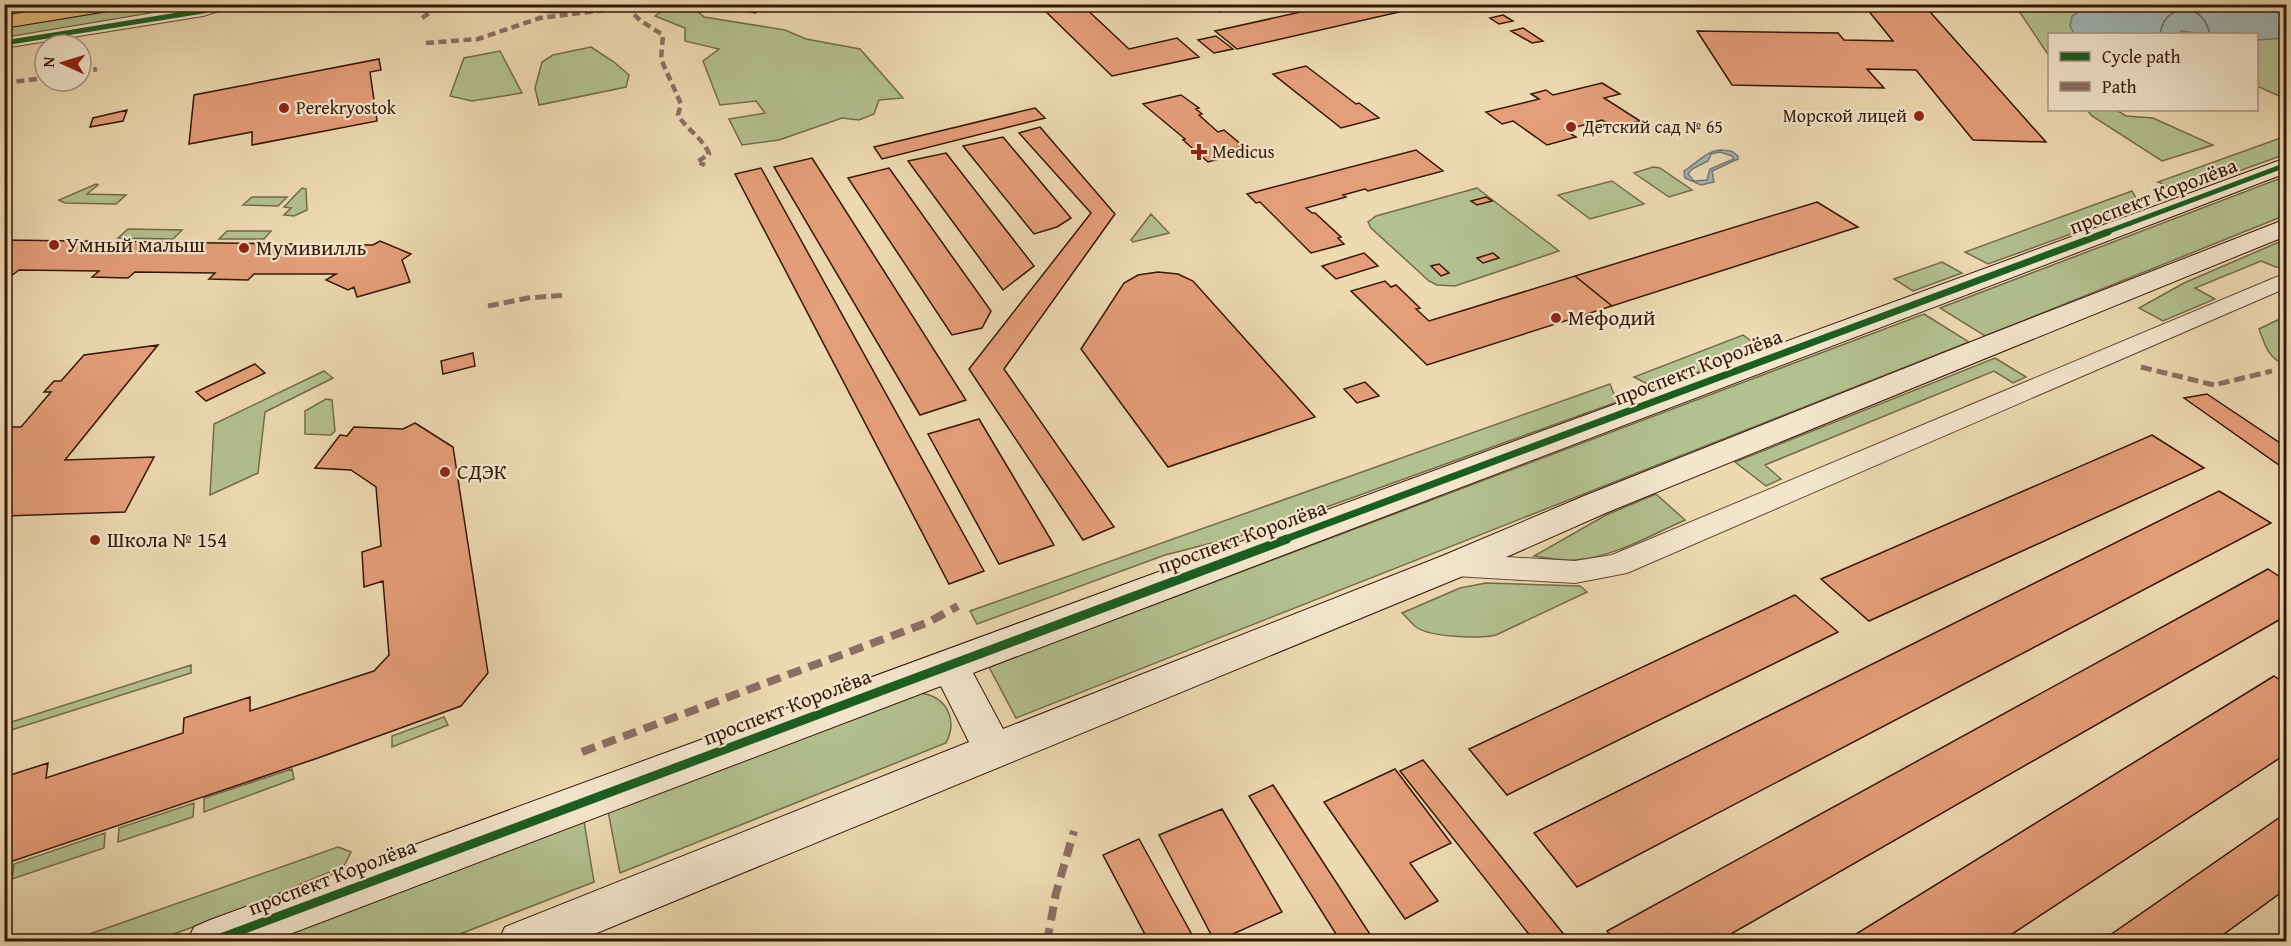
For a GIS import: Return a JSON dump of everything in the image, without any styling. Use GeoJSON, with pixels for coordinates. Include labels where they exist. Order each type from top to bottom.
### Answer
{"type":"FeatureCollection","features":[{"type":"Feature","properties":{"kind":"main road"},"geometry":{"type":"LineString","coordinates":[[4,7],[18,4]]}},
{"type":"Feature","properties":{"kind":"main road"},"geometry":{"type":"LineString","coordinates":[[4,22],[114,4]]}},
{"type":"Feature","properties":{"kind":"street"},"geometry":{"type":"LineString","coordinates":[[4,43],[203,11],[226,4]]}},
{"type":"Feature","properties":{"kind":"street","name":"проспект Королёва"},"geometry":{"type":"LineString","coordinates":[[210,942],[2286,165]]}},
{"type":"Feature","properties":{"kind":"street"},"geometry":{"type":"LineString","coordinates":[[521,942],[1455,565],[1617,496],[2286,227]]}},
{"type":"Feature","properties":{"kind":"street"},"geometry":{"type":"LineString","coordinates":[[1455,565],[1575,572],[1617,565],[2286,280]]}},
{"type":"Feature","properties":{"kind":"street"},"geometry":{"type":"LineString","coordinates":[[950,665],[993,750]]}},
{"type":"Feature","properties":{"kind":"green space"},"geometry":{"type":"Polygon","coordinates":[[[155,4],[212,5],[5,38],[5,28],[155,4]]]}},
{"type":"Feature","properties":{"kind":"green space"},"geometry":{"type":"Polygon","coordinates":[[[503,5],[582,5],[574,10],[554,13],[503,5]]]}},
{"type":"Feature","properties":{"kind":"green space"},"geometry":{"type":"Polygon","coordinates":[[[691,5],[704,17],[785,30],[806,39],[860,49],[903,98],[879,100],[874,114],[859,120],[842,118],[779,140],[742,145],[729,119],[765,113],[756,101],[720,105],[703,61],[719,49],[685,41],[685,28],[655,16],[663,10],[691,5]]]}},
{"type":"Feature","properties":{"kind":"green space"},"geometry":{"type":"Polygon","coordinates":[[[2015,5],[2286,5],[2286,99],[2258,86],[2258,33],[2048,33],[2048,54],[2015,5]]]}},
{"type":"Feature","properties":{"kind":"green space"},"geometry":{"type":"Polygon","coordinates":[[[591,47],[629,75],[626,87],[539,105],[535,88],[542,62],[553,55],[591,47]]]}},
{"type":"Feature","properties":{"kind":"green space"},"geometry":{"type":"Polygon","coordinates":[[[500,51],[522,93],[472,101],[450,96],[464,58],[500,51]]]}},
{"type":"Feature","properties":{"kind":"green space"},"geometry":{"type":"Polygon","coordinates":[[[2088,111],[2118,111],[2126,116],[2153,118],[2213,145],[2162,161],[2092,116],[2088,111]]]}},
{"type":"Feature","properties":{"kind":"green space"},"geometry":{"type":"Polygon","coordinates":[[[2286,136],[2286,154],[2181,192],[2158,182],[2286,136]]]}},
{"type":"Feature","properties":{"kind":"green space"},"geometry":{"type":"Polygon","coordinates":[[[1653,167],[1660,168],[1692,190],[1669,197],[1634,173],[1653,167]]]}},
{"type":"Feature","properties":{"kind":"green space"},"geometry":{"type":"Polygon","coordinates":[[[2286,176],[2286,215],[1985,336],[1940,308],[2286,176]]]}},
{"type":"Feature","properties":{"kind":"green space"},"geometry":{"type":"Polygon","coordinates":[[[1612,181],[1644,204],[1590,219],[1558,195],[1612,181]]]}},
{"type":"Feature","properties":{"kind":"green space"},"geometry":{"type":"Polygon","coordinates":[[[98,185],[87,194],[126,195],[116,204],[65,203],[59,200],[98,185]]]}},
{"type":"Feature","properties":{"kind":"green space"},"geometry":{"type":"Polygon","coordinates":[[[302,188],[306,189],[307,210],[294,216],[284,215],[291,208],[284,207],[302,188]]]}},
{"type":"Feature","properties":{"kind":"green space"},"geometry":{"type":"Polygon","coordinates":[[[1477,188],[1559,251],[1455,286],[1437,285],[1429,281],[1371,228],[1368,222],[1376,216],[1477,188]]]}},
{"type":"Feature","properties":{"kind":"green space"},"geometry":{"type":"Polygon","coordinates":[[[2132,191],[2137,200],[2137,206],[2126,214],[1988,264],[1965,252],[2132,191]]]}},
{"type":"Feature","properties":{"kind":"green space"},"geometry":{"type":"Polygon","coordinates":[[[252,197],[287,197],[278,206],[243,205],[252,197]]]}},
{"type":"Feature","properties":{"kind":"green space"},"geometry":{"type":"Polygon","coordinates":[[[1151,214],[1169,233],[1133,242],[1131,240],[1151,214]]]}},
{"type":"Feature","properties":{"kind":"green space"},"geometry":{"type":"Polygon","coordinates":[[[128,229],[182,230],[173,239],[118,238],[128,229]]]}},
{"type":"Feature","properties":{"kind":"green space"},"geometry":{"type":"Polygon","coordinates":[[[227,231],[271,231],[264,239],[219,239],[227,231]]]}},
{"type":"Feature","properties":{"kind":"green space"},"geometry":{"type":"Polygon","coordinates":[[[2286,239],[2286,268],[2261,261],[2195,288],[2215,299],[2163,321],[2139,308],[2184,283],[2286,239]]]}},
{"type":"Feature","properties":{"kind":"green space"},"geometry":{"type":"Polygon","coordinates":[[[1942,262],[1962,273],[1913,291],[1894,279],[1942,262]]]}},
{"type":"Feature","properties":{"kind":"green space"},"geometry":{"type":"Polygon","coordinates":[[[1924,314],[1969,342],[1016,718],[989,667],[1924,314]]]}},
{"type":"Feature","properties":{"kind":"green space"},"geometry":{"type":"Polygon","coordinates":[[[2286,316],[2286,365],[2272,355],[2259,329],[2286,316]]]}},
{"type":"Feature","properties":{"kind":"green space"},"geometry":{"type":"Polygon","coordinates":[[[1743,335],[1754,343],[1716,366],[1655,388],[1634,377],[1743,335]]]}},
{"type":"Feature","properties":{"kind":"green space"},"geometry":{"type":"Polygon","coordinates":[[[1995,358],[2026,377],[2013,383],[1994,371],[1765,465],[1781,479],[1766,486],[1735,462],[1995,358]]]}},
{"type":"Feature","properties":{"kind":"green space"},"geometry":{"type":"Polygon","coordinates":[[[324,371],[333,378],[265,412],[258,473],[210,495],[214,424],[324,371]]]}},
{"type":"Feature","properties":{"kind":"green space"},"geometry":{"type":"Polygon","coordinates":[[[1610,384],[1617,402],[1263,530],[1165,555],[977,624],[970,611],[1610,384]]]}},
{"type":"Feature","properties":{"kind":"green space"},"geometry":{"type":"Polygon","coordinates":[[[326,399],[332,400],[335,431],[331,435],[305,434],[305,411],[326,399]]]}},
{"type":"Feature","properties":{"kind":"green space"},"geometry":{"type":"Polygon","coordinates":[[[1656,494],[1685,520],[1632,545],[1604,555],[1576,560],[1534,556],[1606,515],[1656,494]]]}},
{"type":"Feature","properties":{"kind":"green space"},"geometry":{"type":"Polygon","coordinates":[[[1486,583],[1580,586],[1587,592],[1496,635],[1488,636],[1466,637],[1432,633],[1416,627],[1402,613],[1460,588],[1486,583]]]}},
{"type":"Feature","properties":{"kind":"green space"},"geometry":{"type":"Polygon","coordinates":[[[191,665],[191,673],[5,732],[5,724],[191,665]]]}},
{"type":"Feature","properties":{"kind":"green space"},"geometry":{"type":"Polygon","coordinates":[[[921,693],[938,699],[948,711],[951,726],[946,743],[620,873],[608,811],[921,693]]]}},
{"type":"Feature","properties":{"kind":"green space"},"geometry":{"type":"Polygon","coordinates":[[[444,717],[448,725],[392,747],[392,736],[444,717]]]}},
{"type":"Feature","properties":{"kind":"green space"},"geometry":{"type":"Polygon","coordinates":[[[292,769],[294,779],[204,812],[204,798],[292,769]]]}},
{"type":"Feature","properties":{"kind":"green space"},"geometry":{"type":"Polygon","coordinates":[[[194,803],[193,817],[118,842],[119,828],[194,803]]]}},
{"type":"Feature","properties":{"kind":"green space"},"geometry":{"type":"Polygon","coordinates":[[[584,821],[594,882],[442,941],[266,942],[584,821]]]}},
{"type":"Feature","properties":{"kind":"green space"},"geometry":{"type":"Polygon","coordinates":[[[105,833],[104,848],[12,879],[14,864],[105,833]]]}},
{"type":"Feature","properties":{"kind":"green space"},"geometry":{"type":"Polygon","coordinates":[[[338,847],[351,852],[344,866],[232,913],[154,941],[67,942],[338,847]]]}},
{"type":"Feature","properties":{"kind":"water"},"geometry":{"type":"Polygon","coordinates":[[[2091,4],[2286,5],[2286,38],[2258,40],[2258,33],[2181,31],[2183,33],[2074,33],[2070,26],[2072,16],[2091,4]]]}},
{"type":"Feature","properties":{"kind":"water"},"geometry":{"type":"Polygon","coordinates":[[[1715,151],[1731,151],[1738,156],[1738,159],[1712,171],[1714,182],[1701,185],[1685,178],[1684,171],[1715,151]],[[1720,152],[1711,154],[1708,161],[1692,169],[1688,174],[1694,181],[1707,180],[1710,169],[1734,159],[1720,152]]]}},
{"type":"Feature","properties":{"kind":"building"},"geometry":{"type":"Polygon","coordinates":[[[739,4],[763,8],[755,13],[733,8],[739,4]]]}},
{"type":"Feature","properties":{"kind":"building"},"geometry":{"type":"Polygon","coordinates":[[[1038,4],[1081,4],[1129,49],[1177,38],[1199,57],[1112,76],[1038,4]]]}},
{"type":"Feature","properties":{"kind":"building"},"geometry":{"type":"Polygon","coordinates":[[[1238,4],[1247,6],[1220,12],[1217,9],[1238,4]]]}},
{"type":"Feature","properties":{"kind":"building"},"geometry":{"type":"Polygon","coordinates":[[[1337,4],[1434,4],[1237,49],[1215,31],[1337,4]]]}},
{"type":"Feature","properties":{"kind":"building"},"geometry":{"type":"Polygon","coordinates":[[[1863,4],[1923,4],[2046,142],[1973,140],[1916,70],[1867,69],[1884,88],[1732,85],[1697,31],[1838,33],[1844,40],[1893,41],[1863,4]]]}},
{"type":"Feature","properties":{"kind":"building"},"geometry":{"type":"Polygon","coordinates":[[[1503,15],[1513,21],[1499,24],[1490,18],[1503,15]]]}},
{"type":"Feature","properties":{"kind":"building"},"geometry":{"type":"Polygon","coordinates":[[[1523,28],[1543,41],[1532,43],[1511,31],[1523,28]]]}},
{"type":"Feature","properties":{"kind":"building"},"geometry":{"type":"Polygon","coordinates":[[[1216,36],[1233,49],[1214,53],[1198,40],[1216,36]]]}},
{"type":"Feature","properties":{"kind":"building","name":"Perekryostok"},"geometry":{"type":"Polygon","coordinates":[[[379,59],[381,70],[370,72],[377,121],[252,145],[252,132],[189,144],[194,95],[379,59]]]}},
{"type":"Feature","properties":{"kind":"building"},"geometry":{"type":"Polygon","coordinates":[[[1306,66],[1356,104],[1359,103],[1379,118],[1341,128],[1273,74],[1306,66]]]}},
{"type":"Feature","properties":{"kind":"building"},"geometry":{"type":"Polygon","coordinates":[[[1602,83],[1620,94],[1604,98],[1640,121],[1614,127],[1602,120],[1565,130],[1576,137],[1547,145],[1513,121],[1502,124],[1486,112],[1539,99],[1531,94],[1546,90],[1553,95],[1602,83]]]}},
{"type":"Feature","properties":{"kind":"building"},"geometry":{"type":"Polygon","coordinates":[[[1181,95],[1199,108],[1196,109],[1202,114],[1199,115],[1218,132],[1224,130],[1243,146],[1239,147],[1245,152],[1208,162],[1183,140],[1185,139],[1143,104],[1181,95]]]}},
{"type":"Feature","properties":{"kind":"building"},"geometry":{"type":"Polygon","coordinates":[[[1035,108],[1045,118],[882,159],[874,147],[1035,108]]]}},
{"type":"Feature","properties":{"kind":"building"},"geometry":{"type":"Polygon","coordinates":[[[127,110],[123,121],[90,127],[93,118],[127,110]]]}},
{"type":"Feature","properties":{"kind":"building"},"geometry":{"type":"Polygon","coordinates":[[[1040,127],[1115,214],[1004,369],[1114,527],[1083,540],[969,369],[1091,213],[1019,133],[1040,127]]]}},
{"type":"Feature","properties":{"kind":"building"},"geometry":{"type":"Polygon","coordinates":[[[1003,137],[1071,218],[1057,227],[1034,234],[963,146],[1003,137]]]}},
{"type":"Feature","properties":{"kind":"building"},"geometry":{"type":"Polygon","coordinates":[[[1416,150],[1443,171],[1368,191],[1365,189],[1306,208],[1315,213],[1341,237],[1338,238],[1344,244],[1311,253],[1260,202],[1256,203],[1247,194],[1416,150]]]}},
{"type":"Feature","properties":{"kind":"building"},"geometry":{"type":"Polygon","coordinates":[[[946,153],[1034,266],[1003,290],[908,161],[946,153]]]}},
{"type":"Feature","properties":{"kind":"building"},"geometry":{"type":"Polygon","coordinates":[[[812,158],[966,400],[920,415],[774,167],[812,158]]]}},
{"type":"Feature","properties":{"kind":"building"},"geometry":{"type":"Polygon","coordinates":[[[761,168],[984,571],[949,584],[735,174],[761,168]]]}},
{"type":"Feature","properties":{"kind":"building"},"geometry":{"type":"Polygon","coordinates":[[[889,168],[991,311],[982,328],[952,335],[848,178],[889,168]]]}},
{"type":"Feature","properties":{"kind":"building"},"geometry":{"type":"Polygon","coordinates":[[[1486,197],[1492,201],[1477,205],[1471,201],[1486,197]]]}},
{"type":"Feature","properties":{"kind":"building"},"geometry":{"type":"Polygon","coordinates":[[[1817,202],[1858,227],[1612,306],[1575,276],[1817,202]]]}},
{"type":"Feature","properties":{"kind":"building"},"geometry":{"type":"Polygon","coordinates":[[[4,240],[373,245],[380,241],[411,254],[402,260],[410,282],[357,297],[354,287],[348,290],[326,280],[336,274],[254,274],[248,280],[209,279],[215,273],[135,272],[128,278],[92,277],[99,271],[19,270],[11,276],[4,276],[4,240]]]}},
{"type":"Feature","properties":{"kind":"building"},"geometry":{"type":"Polygon","coordinates":[[[1364,253],[1378,266],[1336,279],[1322,266],[1364,253]]]}},
{"type":"Feature","properties":{"kind":"building"},"geometry":{"type":"Polygon","coordinates":[[[1493,253],[1499,258],[1483,263],[1477,258],[1493,253]]]}},
{"type":"Feature","properties":{"kind":"building"},"geometry":{"type":"Polygon","coordinates":[[[1439,264],[1449,273],[1441,276],[1431,266],[1439,264]]]}},
{"type":"Feature","properties":{"kind":"building"},"geometry":{"type":"Polygon","coordinates":[[[1158,272],[1178,274],[1193,281],[1315,417],[1168,467],[1081,349],[1124,283],[1138,275],[1158,272]]]}},
{"type":"Feature","properties":{"kind":"building"},"geometry":{"type":"Polygon","coordinates":[[[1575,276],[1612,306],[1427,365],[1351,291],[1385,281],[1391,287],[1396,285],[1420,308],[1416,309],[1429,321],[1575,276]]]}},
{"type":"Feature","properties":{"kind":"building"},"geometry":{"type":"Polygon","coordinates":[[[158,345],[65,460],[154,457],[125,512],[4,516],[4,427],[21,427],[51,392],[44,392],[54,381],[61,381],[84,355],[158,345]]]}},
{"type":"Feature","properties":{"kind":"building"},"geometry":{"type":"Polygon","coordinates":[[[473,353],[475,366],[443,374],[441,361],[473,353]]]}},
{"type":"Feature","properties":{"kind":"building"},"geometry":{"type":"Polygon","coordinates":[[[255,364],[265,373],[206,401],[196,392],[255,364]]]}},
{"type":"Feature","properties":{"kind":"building"},"geometry":{"type":"Polygon","coordinates":[[[1365,382],[1379,396],[1357,403],[1344,389],[1365,382]]]}},
{"type":"Feature","properties":{"kind":"building"},"geometry":{"type":"Polygon","coordinates":[[[2207,394],[2286,447],[2286,470],[2184,398],[2207,394]]]}},
{"type":"Feature","properties":{"kind":"building"},"geometry":{"type":"Polygon","coordinates":[[[979,419],[1054,545],[999,564],[928,434],[979,419]]]}},
{"type":"Feature","properties":{"kind":"building"},"geometry":{"type":"Polygon","coordinates":[[[415,423],[453,447],[488,673],[461,706],[318,758],[4,864],[4,777],[48,763],[46,778],[183,733],[184,718],[250,697],[250,711],[374,671],[389,655],[383,581],[364,587],[362,552],[381,546],[376,487],[351,470],[315,468],[340,435],[347,436],[354,427],[403,429],[415,423]]]}},
{"type":"Feature","properties":{"kind":"building"},"geometry":{"type":"Polygon","coordinates":[[[2152,435],[2204,468],[1869,621],[1821,579],[2152,435]]]}},
{"type":"Feature","properties":{"kind":"building"},"geometry":{"type":"Polygon","coordinates":[[[2219,491],[2271,523],[1577,887],[1534,833],[2219,491]]]}},
{"type":"Feature","properties":{"kind":"building"},"geometry":{"type":"Polygon","coordinates":[[[2268,569],[2286,581],[2286,616],[1717,942],[1616,942],[1607,931],[2268,569]]]}},
{"type":"Feature","properties":{"kind":"building"},"geometry":{"type":"Polygon","coordinates":[[[1795,595],[1838,632],[1507,795],[1469,749],[1795,595]]]}},
{"type":"Feature","properties":{"kind":"building"},"geometry":{"type":"Polygon","coordinates":[[[2274,676],[2286,684],[2286,754],[2000,942],[1843,942],[2274,676]]]}},
{"type":"Feature","properties":{"kind":"building"},"geometry":{"type":"Polygon","coordinates":[[[1423,760],[1570,942],[1535,942],[1400,771],[1423,760]]]}},
{"type":"Feature","properties":{"kind":"building"},"geometry":{"type":"Polygon","coordinates":[[[1395,769],[1451,843],[1410,863],[1438,901],[1405,919],[1324,802],[1395,769]]]}},
{"type":"Feature","properties":{"kind":"building"},"geometry":{"type":"Polygon","coordinates":[[[1273,785],[1375,942],[1341,942],[1249,796],[1273,785]]]}},
{"type":"Feature","properties":{"kind":"building"},"geometry":{"type":"Polygon","coordinates":[[[1222,809],[1282,912],[1215,942],[1159,835],[1222,809]]]}},
{"type":"Feature","properties":{"kind":"building"},"geometry":{"type":"Polygon","coordinates":[[[2286,813],[2286,889],[2213,942],[2100,942],[2286,813]]]}},
{"type":"Feature","properties":{"kind":"building"},"geometry":{"type":"Polygon","coordinates":[[[1139,839],[1196,942],[1149,942],[1103,855],[1139,839]]]}},
{"type":"Feature","properties":{"kind":"marked path"},"geometry":{"type":"LineString","coordinates":[[422,18],[442,4]]}},
{"type":"Feature","properties":{"kind":"marked path"},"geometry":{"type":"LineString","coordinates":[[426,43],[478,39],[540,18],[654,4]]}},
{"type":"Feature","properties":{"kind":"marked path"},"geometry":{"type":"LineString","coordinates":[[625,6],[641,21],[663,35],[661,59],[681,104],[678,115],[685,127],[707,148],[709,154],[697,162],[705,165]]}},
{"type":"Feature","properties":{"kind":"marked path"},"geometry":{"type":"LineString","coordinates":[[93,70],[97,69]]}},
{"type":"Feature","properties":{"kind":"marked path"},"geometry":{"type":"LineString","coordinates":[[4,83],[33,79]]}},
{"type":"Feature","properties":{"kind":"marked path"},"geometry":{"type":"LineString","coordinates":[[488,306],[528,298],[567,295]]}},
{"type":"Feature","properties":{"kind":"marked path"},"geometry":{"type":"LineString","coordinates":[[2141,367],[2214,385],[2272,371]]}},
{"type":"Feature","properties":{"kind":"marked path"},"geometry":{"type":"LineString","coordinates":[[582,752],[929,622],[958,606]]}},
{"type":"Feature","properties":{"kind":"marked path"},"geometry":{"type":"LineString","coordinates":[[1047,942],[1056,893],[1074,831]]}},
{"type":"Feature","properties":{"kind":"cycle path"},"geometry":{"type":"LineString","coordinates":[[4,43],[203,11],[226,4]]}},
{"type":"Feature","properties":{"kind":"cycle path"},"geometry":{"type":"LineString","coordinates":[[210,942],[2286,165]]}},
{"type":"Feature","properties":{"kind":"place","name":"Perekryostok"},"geometry":{"type":"Point","coordinates":[284,108]}},
{"type":"Feature","properties":{"kind":"place","name":"Морской лицей"},"geometry":{"type":"Point","coordinates":[1919,116]}},
{"type":"Feature","properties":{"kind":"place","name":"Детский сад № 65"},"geometry":{"type":"Point","coordinates":[1571,127]}},
{"type":"Feature","properties":{"kind":"place","name":"Medicus"},"geometry":{"type":"Point","coordinates":[1199,152]}},
{"type":"Feature","properties":{"kind":"place","name":"Умный малыш"},"geometry":{"type":"Point","coordinates":[54,245]}},
{"type":"Feature","properties":{"kind":"place","name":"Мумивилль"},"geometry":{"type":"Point","coordinates":[244,248]}},
{"type":"Feature","properties":{"kind":"place","name":"Мефодий"},"geometry":{"type":"Point","coordinates":[1556,318]}},
{"type":"Feature","properties":{"kind":"place","name":"СДЭК"},"geometry":{"type":"Point","coordinates":[445,472]}},
{"type":"Feature","properties":{"kind":"place","name":"Школа № 154"},"geometry":{"type":"Point","coordinates":[95,540]}}]}
